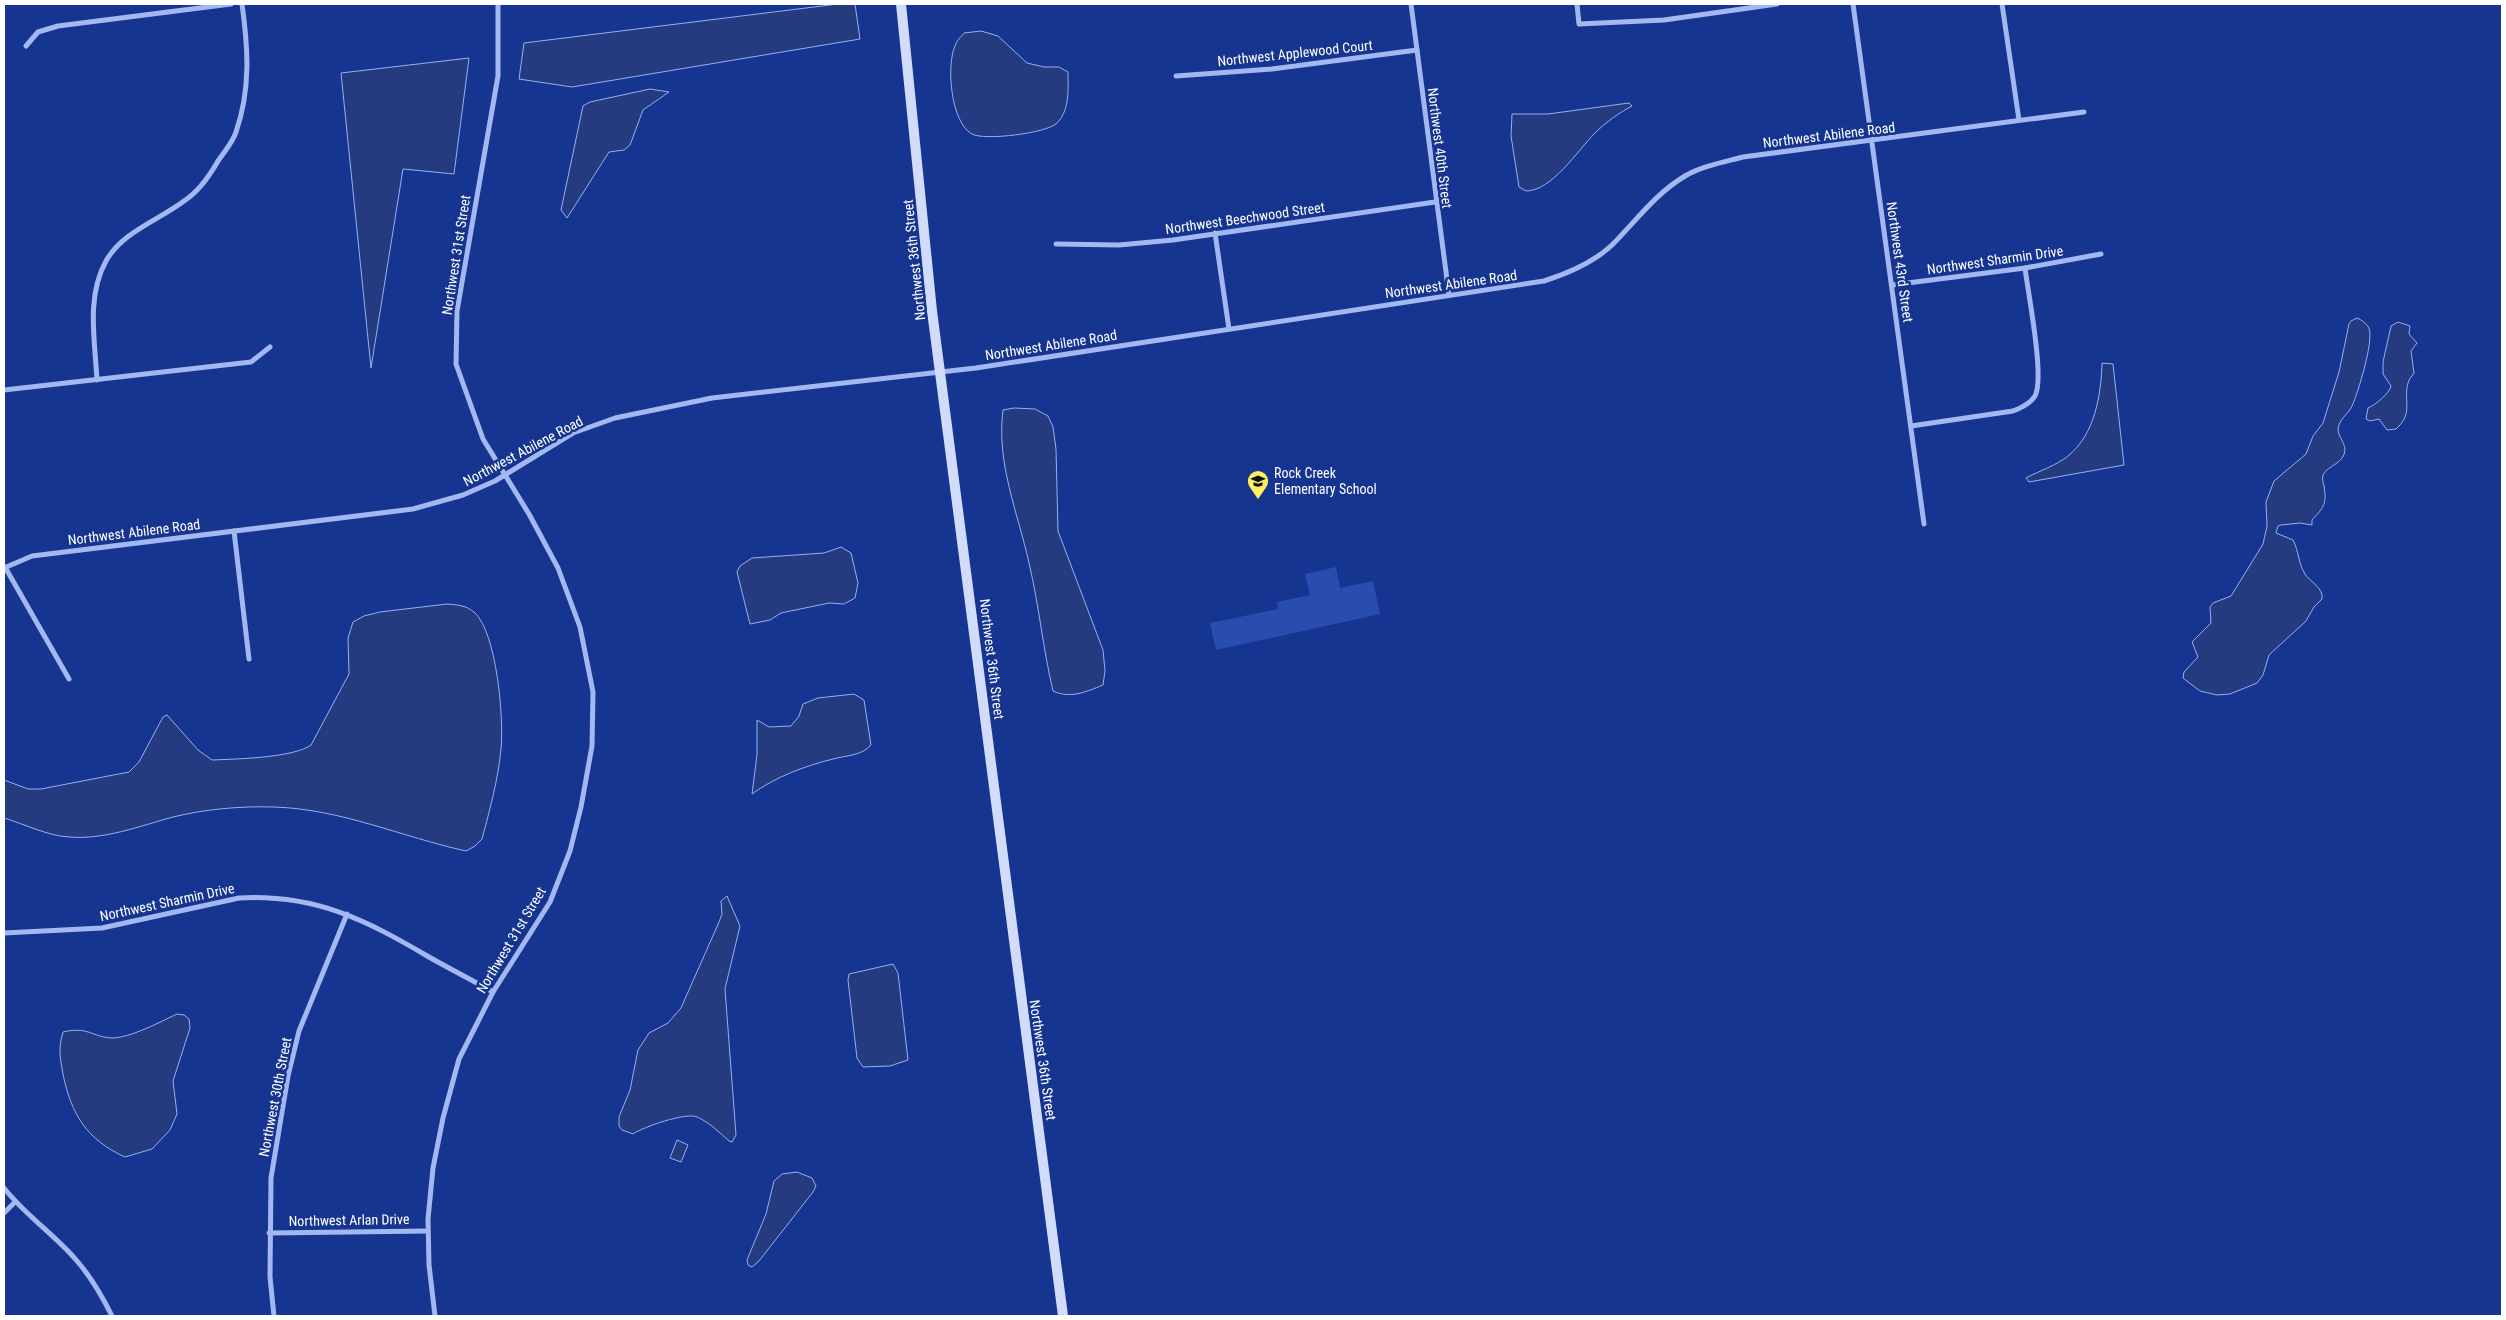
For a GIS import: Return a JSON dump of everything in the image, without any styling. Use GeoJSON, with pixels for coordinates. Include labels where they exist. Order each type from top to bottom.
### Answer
{"type":"FeatureCollection","features":[{"type":"Feature","properties":{"kind":"main road","name":"Northwest 36th Street"},"geometry":{"type":"LineString","coordinates":[[901,4],[931,302],[942,372],[1063,1316]]}},
{"type":"Feature","properties":{"kind":"street"},"geometry":{"type":"LineString","coordinates":[[26,46],[38,32],[58,26],[231,4]]}},
{"type":"Feature","properties":{"kind":"street"},"geometry":{"type":"LineString","coordinates":[[97,380],[93,316],[98,282],[107,260],[130,235],[186,200],[210,174],[236,133],[247,89],[248,48],[242,4]]}},
{"type":"Feature","properties":{"kind":"street","name":"Northwest 31st Street"},"geometry":{"type":"LineString","coordinates":[[434,1316],[428,1231],[433,1168],[459,1059],[493,992],[524,946],[550,902],[570,851],[581,807],[592,746],[593,692],[580,627],[558,568],[483,439],[456,364],[457,311],[498,76],[498,4]]}},
{"type":"Feature","properties":{"kind":"street","name":"Northwest 40th Street"},"geometry":{"type":"LineString","coordinates":[[1411,4],[1449,295]]}},
{"type":"Feature","properties":{"kind":"street"},"geometry":{"type":"LineString","coordinates":[[1577,4],[1579,24],[1664,20],[1777,4]]}},
{"type":"Feature","properties":{"kind":"street","name":"Northwest 43rd Street"},"geometry":{"type":"LineString","coordinates":[[1853,4],[1924,524]]}},
{"type":"Feature","properties":{"kind":"street"},"geometry":{"type":"LineString","coordinates":[[2002,4],[2019,120]]}},
{"type":"Feature","properties":{"kind":"street","name":"Northwest Applewood Court"},"geometry":{"type":"LineString","coordinates":[[1176,76],[1272,69],[1417,50]]}},
{"type":"Feature","properties":{"kind":"street","name":"Northwest Abilene Road"},"geometry":{"type":"LineString","coordinates":[[4,568],[32,556],[413,509],[463,495],[506,476],[573,433],[615,418],[712,398],[942,372],[1544,281],[1568,274],[1610,246],[1665,190],[1686,176],[1707,166],[1743,157],[2084,112]]}},
{"type":"Feature","properties":{"kind":"street","name":"Northwest Beechwood Street"},"geometry":{"type":"LineString","coordinates":[[1056,244],[1120,245],[1436,202]]}},
{"type":"Feature","properties":{"kind":"street"},"geometry":{"type":"LineString","coordinates":[[1215,233],[1229,329]]}},
{"type":"Feature","properties":{"kind":"street","name":"Northwest Sharmin Drive"},"geometry":{"type":"LineString","coordinates":[[1892,285],[2025,268],[2101,254]]}},
{"type":"Feature","properties":{"kind":"street"},"geometry":{"type":"LineString","coordinates":[[1911,426],[2013,412],[2027,405],[2036,395],[2038,376],[2025,268]]}},
{"type":"Feature","properties":{"kind":"street"},"geometry":{"type":"LineString","coordinates":[[4,390],[251,362],[270,347]]}},
{"type":"Feature","properties":{"kind":"street"},"geometry":{"type":"LineString","coordinates":[[234,531],[249,659]]}},
{"type":"Feature","properties":{"kind":"street"},"geometry":{"type":"LineString","coordinates":[[4,568],[69,679]]}},
{"type":"Feature","properties":{"kind":"street","name":"Northwest Sharmin Drive"},"geometry":{"type":"LineString","coordinates":[[4,933],[102,928],[221,900],[246,897],[296,900],[328,907],[369,922],[493,992]]}},
{"type":"Feature","properties":{"kind":"street","name":"Northwest 30th Street"},"geometry":{"type":"LineString","coordinates":[[274,1316],[270,1277],[269,1233],[271,1178],[288,1076],[299,1031],[347,914]]}},
{"type":"Feature","properties":{"kind":"street"},"geometry":{"type":"LineString","coordinates":[[4,1188],[16,1202],[77,1260],[98,1288],[112,1316]]}},
{"type":"Feature","properties":{"kind":"street"},"geometry":{"type":"LineString","coordinates":[[4,1213],[16,1202]]}},
{"type":"Feature","properties":{"kind":"street","name":"Northwest Arlan Drive"},"geometry":{"type":"LineString","coordinates":[[269,1233],[428,1231]]}},
{"type":"Feature","properties":{"kind":"shaded area"},"geometry":{"type":"Polygon","coordinates":[[[838,4],[855,4],[860,39],[572,87],[519,79],[524,43],[838,4]]]}},
{"type":"Feature","properties":{"kind":"shaded area"},"geometry":{"type":"Polygon","coordinates":[[[981,31],[998,36],[1027,63],[1044,67],[1059,67],[1068,72],[1066,106],[1057,123],[1051,127],[1029,133],[989,137],[972,134],[965,128],[959,118],[952,93],[952,55],[956,42],[964,33],[981,31]]]}},
{"type":"Feature","properties":{"kind":"shaded area"},"geometry":{"type":"Polygon","coordinates":[[[469,58],[454,174],[403,169],[371,368],[341,73],[469,58]]]}},
{"type":"Feature","properties":{"kind":"shaded area"},"geometry":{"type":"Polygon","coordinates":[[[650,89],[669,92],[643,110],[630,145],[624,150],[609,152],[567,218],[561,210],[583,106],[590,102],[650,89]]]}},
{"type":"Feature","properties":{"kind":"shaded area"},"geometry":{"type":"Polygon","coordinates":[[[1629,103],[1632,106],[1599,129],[1555,177],[1536,189],[1526,191],[1519,187],[1511,136],[1512,114],[1548,114],[1629,103]]]}},
{"type":"Feature","properties":{"kind":"shaded area"},"geometry":{"type":"Polygon","coordinates":[[[2357,318],[2369,328],[2370,335],[2365,367],[2355,399],[2351,409],[2340,422],[2338,428],[2345,447],[2344,455],[2323,475],[2325,501],[2312,520],[2312,525],[2300,523],[2281,525],[2278,526],[2276,533],[2293,540],[2303,570],[2307,577],[2319,588],[2322,599],[2314,607],[2306,621],[2269,655],[2263,675],[2257,683],[2230,694],[2217,695],[2200,691],[2183,678],[2184,672],[2198,657],[2192,642],[2211,623],[2210,607],[2213,603],[2231,596],[2263,544],[2267,526],[2266,502],[2274,481],[2306,454],[2313,436],[2323,423],[2339,372],[2349,324],[2357,318]]]}},
{"type":"Feature","properties":{"kind":"shaded area"},"geometry":{"type":"Polygon","coordinates":[[[2398,322],[2410,326],[2409,334],[2417,343],[2411,351],[2414,373],[2408,383],[2405,418],[2396,429],[2387,430],[2379,419],[2370,421],[2366,419],[2368,408],[2381,399],[2391,386],[2383,374],[2383,362],[2391,326],[2398,322]]]}},
{"type":"Feature","properties":{"kind":"shaded area"},"geometry":{"type":"Polygon","coordinates":[[[2102,363],[2113,364],[2124,465],[2029,482],[2026,478],[2064,459],[2085,437],[2098,401],[2102,363]]]}},
{"type":"Feature","properties":{"kind":"shaded area"},"geometry":{"type":"Polygon","coordinates":[[[1014,408],[1035,409],[1048,416],[1053,427],[1056,449],[1058,531],[1103,650],[1105,671],[1103,685],[1078,694],[1053,691],[1032,579],[1005,469],[1002,430],[1003,410],[1014,408]]]}},
{"type":"Feature","properties":{"kind":"shaded area"},"geometry":{"type":"Polygon","coordinates":[[[841,547],[851,553],[858,583],[855,598],[844,604],[829,603],[781,613],[770,620],[750,624],[737,572],[740,566],[752,558],[824,553],[841,547]]]}},
{"type":"Feature","properties":{"kind":"shaded area"},"geometry":{"type":"Polygon","coordinates":[[[1336,567],[1340,588],[1373,581],[1380,614],[1216,650],[1210,623],[1278,609],[1277,602],[1310,595],[1305,574],[1336,567]]]}},
{"type":"Feature","properties":{"kind":"shaded area"},"geometry":{"type":"Polygon","coordinates":[[[447,604],[468,608],[475,613],[483,624],[494,657],[500,698],[502,735],[498,772],[482,839],[466,851],[347,818],[299,809],[274,807],[210,810],[173,817],[122,832],[82,837],[61,836],[4,818],[4,780],[28,789],[41,789],[129,772],[139,762],[163,717],[167,715],[198,750],[212,760],[263,757],[291,753],[303,749],[311,745],[349,674],[348,638],[353,622],[364,616],[380,612],[447,604]]]}},
{"type":"Feature","properties":{"kind":"shaded area"},"geometry":{"type":"Polygon","coordinates":[[[854,694],[864,700],[871,745],[867,749],[859,753],[801,769],[770,782],[752,794],[757,755],[757,720],[769,727],[791,726],[799,716],[803,704],[818,698],[854,694]]]}},
{"type":"Feature","properties":{"kind":"shaded area"},"geometry":{"type":"Polygon","coordinates":[[[727,896],[740,926],[725,989],[736,1135],[732,1142],[729,1141],[706,1122],[692,1116],[665,1121],[633,1134],[622,1130],[619,1126],[619,1117],[630,1090],[638,1050],[649,1033],[668,1023],[681,1008],[722,914],[721,901],[727,896]]]}},
{"type":"Feature","properties":{"kind":"shaded area"},"geometry":{"type":"Polygon","coordinates":[[[893,964],[898,973],[908,1060],[890,1066],[863,1067],[857,1058],[848,980],[849,974],[893,964]]]}},
{"type":"Feature","properties":{"kind":"shaded area"},"geometry":{"type":"Polygon","coordinates":[[[177,1014],[184,1015],[189,1019],[190,1028],[173,1081],[177,1114],[170,1130],[152,1149],[125,1157],[100,1142],[91,1134],[76,1113],[66,1088],[61,1063],[60,1048],[63,1032],[78,1030],[105,1037],[119,1037],[145,1029],[177,1014]]]}},
{"type":"Feature","properties":{"kind":"shaded area"},"geometry":{"type":"Polygon","coordinates":[[[677,1140],[688,1145],[681,1162],[670,1158],[677,1140]]]}},
{"type":"Feature","properties":{"kind":"shaded area"},"geometry":{"type":"Polygon","coordinates":[[[797,1172],[812,1178],[816,1186],[813,1192],[759,1261],[752,1267],[748,1265],[747,1260],[766,1214],[774,1181],[782,1174],[797,1172]]]}},
{"type":"Feature","properties":{"kind":"place","name":"Rock Creek Elementary School"},"geometry":{"type":"Point","coordinates":[1258,500]}}]}
